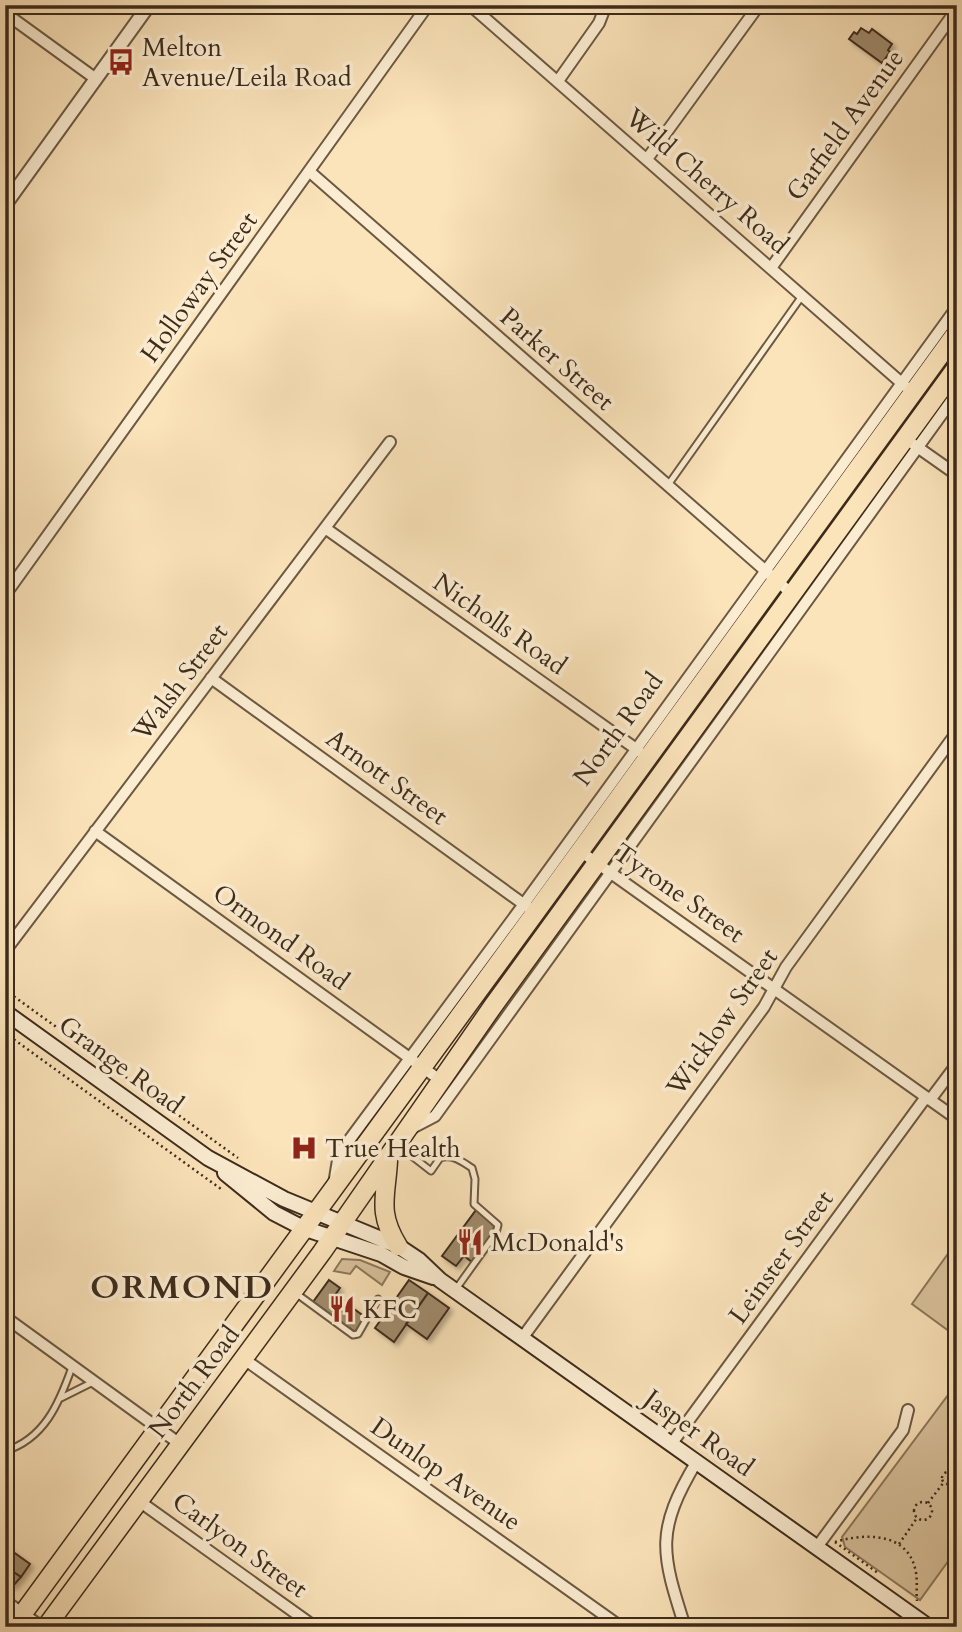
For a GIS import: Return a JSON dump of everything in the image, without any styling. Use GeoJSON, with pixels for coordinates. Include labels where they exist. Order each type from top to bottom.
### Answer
{"type":"FeatureCollection","features":[{"type":"Feature","properties":{"kind":"highway","name":"North Road"},"geometry":{"type":"LineString","coordinates":[[18,1620],[334,1186],[416,1063],[530,909],[580,851],[642,753],[769,576],[907,388],[957,332]]}},
{"type":"Feature","properties":{"kind":"highway","name":"North Road"},"geometry":{"type":"LineString","coordinates":[[44,1627],[289,1297],[440,1080],[603,867],[792,594],[911,443],[957,367]]}},
{"type":"Feature","properties":{"kind":"highway"},"geometry":{"type":"LineString","coordinates":[[395,1145],[383,1206],[388,1231],[398,1246]]}},
{"type":"Feature","properties":{"kind":"highway"},"geometry":{"type":"LineString","coordinates":[[261,1287],[289,1297]]}},
{"type":"Feature","properties":{"kind":"main road","name":"Grange Road"},"geometry":{"type":"LineString","coordinates":[[5,1012],[208,1158],[274,1213],[303,1228]]}},
{"type":"Feature","properties":{"kind":"main road","name":"Grange Road"},"geometry":{"type":"LineString","coordinates":[[208,1158],[284,1199],[343,1222]]}},
{"type":"Feature","properties":{"kind":"main road","name":"Jasper Road"},"geometry":{"type":"LineString","coordinates":[[343,1222],[398,1246],[419,1260],[440,1280]]}},
{"type":"Feature","properties":{"kind":"main road","name":"Jasper Road"},"geometry":{"type":"LineString","coordinates":[[303,1228],[381,1254],[456,1289],[929,1627]]}},
{"type":"Feature","properties":{"kind":"street"},"geometry":{"type":"LineString","coordinates":[[5,205],[149,5]]}},
{"type":"Feature","properties":{"kind":"street","name":"Holloway Street"},"geometry":{"type":"LineString","coordinates":[[5,595],[428,5]]}},
{"type":"Feature","properties":{"kind":"street","name":"Wild Cherry Road"},"geometry":{"type":"LineString","coordinates":[[470,5],[907,388]]}},
{"type":"Feature","properties":{"kind":"street"},"geometry":{"type":"LineString","coordinates":[[558,80],[599,23],[606,5]]}},
{"type":"Feature","properties":{"kind":"street"},"geometry":{"type":"LineString","coordinates":[[647,159],[758,5]]}},
{"type":"Feature","properties":{"kind":"street","name":"Garfield Avenue"},"geometry":{"type":"LineString","coordinates":[[771,268],[957,9]]}},
{"type":"Feature","properties":{"kind":"street"},"geometry":{"type":"LineString","coordinates":[[5,13],[96,79]]}},
{"type":"Feature","properties":{"kind":"street","name":"Parker Street"},"geometry":{"type":"LineString","coordinates":[[310,172],[792,594]]}},
{"type":"Feature","properties":{"kind":"street","name":"North Road"},"geometry":{"type":"LineString","coordinates":[[907,388],[957,307]]}},
{"type":"Feature","properties":{"kind":"street","name":"North Road"},"geometry":{"type":"LineString","coordinates":[[395,1145],[435,1116],[603,867],[911,443],[957,393]]}},
{"type":"Feature","properties":{"kind":"street","name":"Walsh Street"},"geometry":{"type":"LineString","coordinates":[[6,950],[390,442]]}},
{"type":"Feature","properties":{"kind":"street"},"geometry":{"type":"LineString","coordinates":[[911,443],[957,475]]}},
{"type":"Feature","properties":{"kind":"street","name":"Nicholls Road"},"geometry":{"type":"LineString","coordinates":[[325,528],[642,753]]}},
{"type":"Feature","properties":{"kind":"street","name":"Arnott Street"},"geometry":{"type":"LineString","coordinates":[[211,678],[530,909]]}},
{"type":"Feature","properties":{"kind":"street","name":"Wicklow Street"},"geometry":{"type":"LineString","coordinates":[[523,1337],[764,1007],[786,967],[957,732]]}},
{"type":"Feature","properties":{"kind":"street","name":"North Road"},"geometry":{"type":"LineString","coordinates":[[530,909],[642,753]]}},
{"type":"Feature","properties":{"kind":"street","name":"Ormond Road"},"geometry":{"type":"LineString","coordinates":[[95,831],[440,1080]]}},
{"type":"Feature","properties":{"kind":"street","name":"Tyrone Street"},"geometry":{"type":"LineString","coordinates":[[580,851],[957,1119]]}},
{"type":"Feature","properties":{"kind":"street","name":"Leinster Street"},"geometry":{"type":"LineString","coordinates":[[672,1443],[928,1098],[957,1064]]}},
{"type":"Feature","properties":{"kind":"street"},"geometry":{"type":"LineString","coordinates":[[5,1317],[180,1444]]}},
{"type":"Feature","properties":{"kind":"street","name":"Dunlop Avenue"},"geometry":{"type":"LineString","coordinates":[[244,1359],[621,1627]]}},
{"type":"Feature","properties":{"kind":"street"},"geometry":{"type":"LineString","coordinates":[[817,1547],[902,1430],[908,1410]]}},
{"type":"Feature","properties":{"kind":"street"},"geometry":{"type":"LineString","coordinates":[[685,1627],[668,1575],[665,1544],[674,1504],[697,1461]]}},
{"type":"Feature","properties":{"kind":"street","name":"Carlyon Street"},"geometry":{"type":"LineString","coordinates":[[139,1501],[315,1627]]}},
{"type":"Feature","properties":{"kind":"street"},"geometry":{"type":"LineString","coordinates":[[5,1601],[18,1620],[44,1627]]}},
{"type":"Feature","properties":{"kind":"lane"},"geometry":{"type":"LineString","coordinates":[[667,486],[802,296]]}},
{"type":"Feature","properties":{"kind":"lane"},"geometry":{"type":"LineString","coordinates":[[395,1145],[431,1171],[440,1158],[447,1157],[456,1158],[472,1168],[475,1179],[474,1204],[498,1225],[496,1233],[456,1289]]}},
{"type":"Feature","properties":{"kind":"lane"},"geometry":{"type":"LineString","coordinates":[[289,1297],[353,1335],[358,1334],[378,1298]]}},
{"type":"Feature","properties":{"kind":"lane"},"geometry":{"type":"LineString","coordinates":[[5,1451],[22,1446],[32,1438],[61,1398],[72,1366]]}},
{"type":"Feature","properties":{"kind":"lane"},"geometry":{"type":"LineString","coordinates":[[61,1398],[94,1381]]}},
{"type":"Feature","properties":{"kind":"path"},"geometry":{"type":"LineString","coordinates":[[5,990],[244,1162]]}},
{"type":"Feature","properties":{"kind":"path"},"geometry":{"type":"LineString","coordinates":[[5,1033],[229,1194]]}},
{"type":"Feature","properties":{"kind":"path"},"geometry":{"type":"LineString","coordinates":[[952,1473],[957,1466]]}},
{"type":"Feature","properties":{"kind":"path"},"geometry":{"type":"LineString","coordinates":[[928,1503],[944,1482],[943,1475],[946,1472],[952,1473]]}},
{"type":"Feature","properties":{"kind":"path"},"geometry":{"type":"LineString","coordinates":[[944,1482],[953,1482],[952,1473]]}},
{"type":"Feature","properties":{"kind":"path"},"geometry":{"type":"LineString","coordinates":[[919,1502],[928,1503],[931,1508],[930,1516],[925,1520],[917,1518],[914,1507],[919,1502]]}},
{"type":"Feature","properties":{"kind":"path"},"geometry":{"type":"LineString","coordinates":[[899,1544],[917,1518]]}},
{"type":"Feature","properties":{"kind":"path"},"geometry":{"type":"LineString","coordinates":[[835,1542],[875,1536],[899,1544],[912,1558],[915,1567],[917,1601]]}},
{"type":"Feature","properties":{"kind":"shaded area"},"geometry":{"type":"Polygon","coordinates":[[[957,1241],[957,1337],[912,1304],[957,1241]]]}},
{"type":"Feature","properties":{"kind":"shaded area"},"geometry":{"type":"Polygon","coordinates":[[[342,1259],[360,1260],[390,1272],[382,1285],[356,1266],[350,1274],[334,1271],[342,1259]]]}},
{"type":"Feature","properties":{"kind":"shaded area"},"geometry":{"type":"Polygon","coordinates":[[[957,1383],[957,1549],[920,1600],[845,1547],[842,1537],[957,1383]]]}},
{"type":"Feature","properties":{"kind":"building"},"geometry":{"type":"Polygon","coordinates":[[[861,28],[869,33],[872,29],[892,44],[882,63],[849,39],[861,28]]]}},
{"type":"Feature","properties":{"kind":"building"},"geometry":{"type":"Polygon","coordinates":[[[476,1210],[495,1225],[472,1262],[464,1256],[456,1266],[442,1256],[476,1210]]]}},
{"type":"Feature","properties":{"kind":"building"},"geometry":{"type":"Polygon","coordinates":[[[329,1280],[340,1288],[335,1295],[365,1317],[355,1332],[313,1302],[329,1280]]]}},
{"type":"Feature","properties":{"kind":"building"},"geometry":{"type":"Polygon","coordinates":[[[409,1280],[428,1293],[394,1342],[375,1328],[409,1280]]]}},
{"type":"Feature","properties":{"kind":"building"},"geometry":{"type":"Polygon","coordinates":[[[428,1293],[449,1308],[427,1339],[406,1324],[428,1293]]]}},
{"type":"Feature","properties":{"kind":"building"},"geometry":{"type":"Polygon","coordinates":[[[5,1546],[30,1564],[21,1577],[5,1566],[5,1546]]]}},
{"type":"Feature","properties":{"kind":"building"},"geometry":{"type":"Polygon","coordinates":[[[5,1566],[21,1577],[13,1586],[5,1581],[5,1566]]]}},
{"type":"Feature","properties":{"kind":"place","name":"Melton Avenue/Leila Road"},"geometry":{"type":"Point","coordinates":[121,62]}},
{"type":"Feature","properties":{"kind":"place","name":"True Health"},"geometry":{"type":"Point","coordinates":[304,1148]}},
{"type":"Feature","properties":{"kind":"place","name":"McDonald's"},"geometry":{"type":"Point","coordinates":[470,1242]}},
{"type":"Feature","properties":{"kind":"place","name":"KFC"},"geometry":{"type":"Point","coordinates":[342,1309]}},
{"type":"Feature","properties":{"kind":"district","name":"ORMOND"},"geometry":{"type":"Point","coordinates":[182,1287]}}]}
